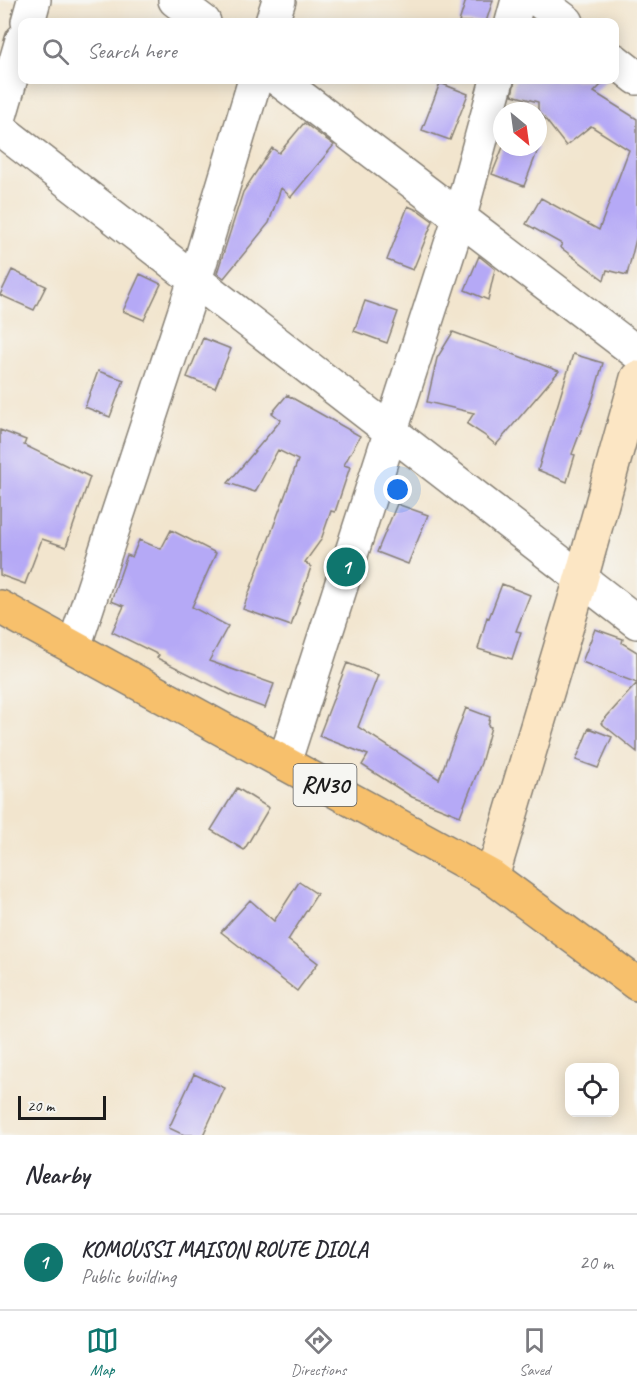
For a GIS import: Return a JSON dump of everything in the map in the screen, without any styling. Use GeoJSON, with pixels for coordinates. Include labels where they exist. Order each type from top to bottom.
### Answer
{"type":"FeatureCollection","features":[{"type":"Feature","properties":{"kind":"main road","name":"RN30"},"geometry":{"type":"LineString","coordinates":[[0,607],[492,877],[637,984]]}},
{"type":"Feature","properties":{"kind":"street"},"geometry":{"type":"LineString","coordinates":[[29,18],[34,0]]}},
{"type":"Feature","properties":{"kind":"street"},"geometry":{"type":"LineString","coordinates":[[175,0],[199,18]]}},
{"type":"Feature","properties":{"kind":"street"},"geometry":{"type":"LineString","coordinates":[[273,18],[279,0]]}},
{"type":"Feature","properties":{"kind":"street"},"geometry":{"type":"LineString","coordinates":[[513,18],[518,0]]}},
{"type":"Feature","properties":{"kind":"street"},"geometry":{"type":"LineString","coordinates":[[538,0],[562,18]]}},
{"type":"Feature","properties":{"kind":"street"},"geometry":{"type":"LineString","coordinates":[[0,116],[18,54]]}},
{"type":"Feature","properties":{"kind":"street"},"geometry":{"type":"LineString","coordinates":[[619,63],[637,78]]}},
{"type":"Feature","properties":{"kind":"street"},"geometry":{"type":"LineString","coordinates":[[74,647],[195,280],[254,84]]}},
{"type":"Feature","properties":{"kind":"street"},"geometry":{"type":"LineString","coordinates":[[284,84],[637,353]]}},
{"type":"Feature","properties":{"kind":"street"},"geometry":{"type":"LineString","coordinates":[[284,763],[460,216],[495,84]]}},
{"type":"Feature","properties":{"kind":"street"},"geometry":{"type":"LineString","coordinates":[[0,129],[637,622]]}},
{"type":"Feature","properties":{"kind":"street"},"geometry":{"type":"LineString","coordinates":[[492,877],[581,579],[637,378]]}},
{"type":"Feature","properties":{"kind":"building"},"geometry":{"type":"Polygon","coordinates":[[[466,0],[493,0],[487,18],[460,18],[466,0]]]}},
{"type":"Feature","properties":{"kind":"building"},"geometry":{"type":"Polygon","coordinates":[[[440,84],[468,94],[450,140],[422,130],[440,84]]]}},
{"type":"Feature","properties":{"kind":"building"},"geometry":{"type":"Polygon","coordinates":[[[514,84],[602,84],[594,92],[637,119],[637,235],[627,275],[607,270],[604,280],[560,247],[562,244],[526,224],[541,198],[599,230],[629,150],[591,126],[566,146],[547,122],[547,102],[512,95],[514,84]]]}},
{"type":"Feature","properties":{"kind":"building"},"geometry":{"type":"Polygon","coordinates":[[[304,123],[334,145],[291,197],[281,188],[269,223],[224,278],[217,273],[243,192],[272,148],[279,153],[304,123]]]}},
{"type":"Feature","properties":{"kind":"building"},"geometry":{"type":"Polygon","coordinates":[[[499,156],[536,156],[524,186],[492,174],[499,156]]]}},
{"type":"Feature","properties":{"kind":"building"},"geometry":{"type":"Polygon","coordinates":[[[408,206],[433,221],[413,270],[387,260],[408,206]]]}},
{"type":"Feature","properties":{"kind":"building"},"geometry":{"type":"Polygon","coordinates":[[[479,256],[495,269],[488,300],[465,290],[479,256]]]}},
{"type":"Feature","properties":{"kind":"building"},"geometry":{"type":"Polygon","coordinates":[[[12,270],[46,286],[34,310],[0,295],[12,270]]]}},
{"type":"Feature","properties":{"kind":"building"},"geometry":{"type":"Polygon","coordinates":[[[140,274],[161,284],[144,320],[123,311],[140,274]]]}},
{"type":"Feature","properties":{"kind":"building"},"geometry":{"type":"Polygon","coordinates":[[[365,301],[398,312],[387,343],[354,331],[365,301]]]}},
{"type":"Feature","properties":{"kind":"building"},"geometry":{"type":"Polygon","coordinates":[[[453,332],[559,371],[496,445],[467,424],[474,413],[427,402],[437,358],[453,332]]]}},
{"type":"Feature","properties":{"kind":"building"},"geometry":{"type":"Polygon","coordinates":[[[203,338],[231,349],[215,388],[187,377],[203,338]]]}},
{"type":"Feature","properties":{"kind":"building"},"geometry":{"type":"Polygon","coordinates":[[[573,354],[603,363],[593,398],[572,454],[575,455],[567,482],[538,470],[573,354]]]}},
{"type":"Feature","properties":{"kind":"building"},"geometry":{"type":"Polygon","coordinates":[[[98,371],[124,380],[110,417],[85,407],[98,371]]]}},
{"type":"Feature","properties":{"kind":"building"},"geometry":{"type":"Polygon","coordinates":[[[287,395],[360,436],[344,465],[350,467],[335,512],[331,511],[321,540],[305,562],[311,567],[291,626],[243,609],[298,460],[278,450],[255,492],[228,483],[281,420],[272,413],[287,395]]]}},
{"type":"Feature","properties":{"kind":"building"},"geometry":{"type":"Polygon","coordinates":[[[0,430],[26,440],[24,445],[90,477],[66,547],[42,539],[25,584],[0,575],[0,430]]]}},
{"type":"Feature","properties":{"kind":"building"},"geometry":{"type":"Polygon","coordinates":[[[397,504],[428,515],[408,564],[377,552],[397,504]]]}},
{"type":"Feature","properties":{"kind":"building"},"geometry":{"type":"Polygon","coordinates":[[[171,530],[216,553],[192,607],[228,626],[209,661],[274,684],[265,708],[233,696],[157,658],[159,655],[112,632],[124,606],[111,601],[127,555],[132,557],[139,540],[161,549],[171,530]]]}},
{"type":"Feature","properties":{"kind":"building"},"geometry":{"type":"Polygon","coordinates":[[[502,584],[530,595],[516,631],[521,632],[512,659],[478,649],[487,617],[489,618],[502,584]]]}},
{"type":"Feature","properties":{"kind":"building"},"geometry":{"type":"Polygon","coordinates":[[[595,629],[623,639],[622,643],[637,652],[637,683],[582,662],[595,629]]]}},
{"type":"Feature","properties":{"kind":"building"},"geometry":{"type":"Polygon","coordinates":[[[347,663],[378,675],[358,727],[439,779],[466,708],[490,717],[488,726],[491,727],[481,763],[460,816],[412,797],[362,765],[368,755],[319,736],[347,663]]]}},
{"type":"Feature","properties":{"kind":"building"},"geometry":{"type":"Polygon","coordinates":[[[637,683],[637,752],[601,723],[637,683]]]}},
{"type":"Feature","properties":{"kind":"building"},"geometry":{"type":"Polygon","coordinates":[[[589,728],[612,737],[598,768],[576,760],[589,728]]]}},
{"type":"Feature","properties":{"kind":"building"},"geometry":{"type":"Polygon","coordinates":[[[237,788],[269,808],[244,850],[211,830],[237,788]]]}},
{"type":"Feature","properties":{"kind":"building"},"geometry":{"type":"Polygon","coordinates":[[[299,882],[317,894],[288,940],[318,963],[297,991],[221,932],[250,900],[274,921],[299,882]]]}},
{"type":"Feature","properties":{"kind":"building"},"geometry":{"type":"Polygon","coordinates":[[[194,1074],[225,1088],[203,1135],[184,1135],[169,1128],[194,1074]]]}},
{"type":"Feature","properties":{"kind":"place","name":"KOMOUSSI MAISON ROUTE DIOLA"},"geometry":{"type":"Point","coordinates":[346,567]}}]}
